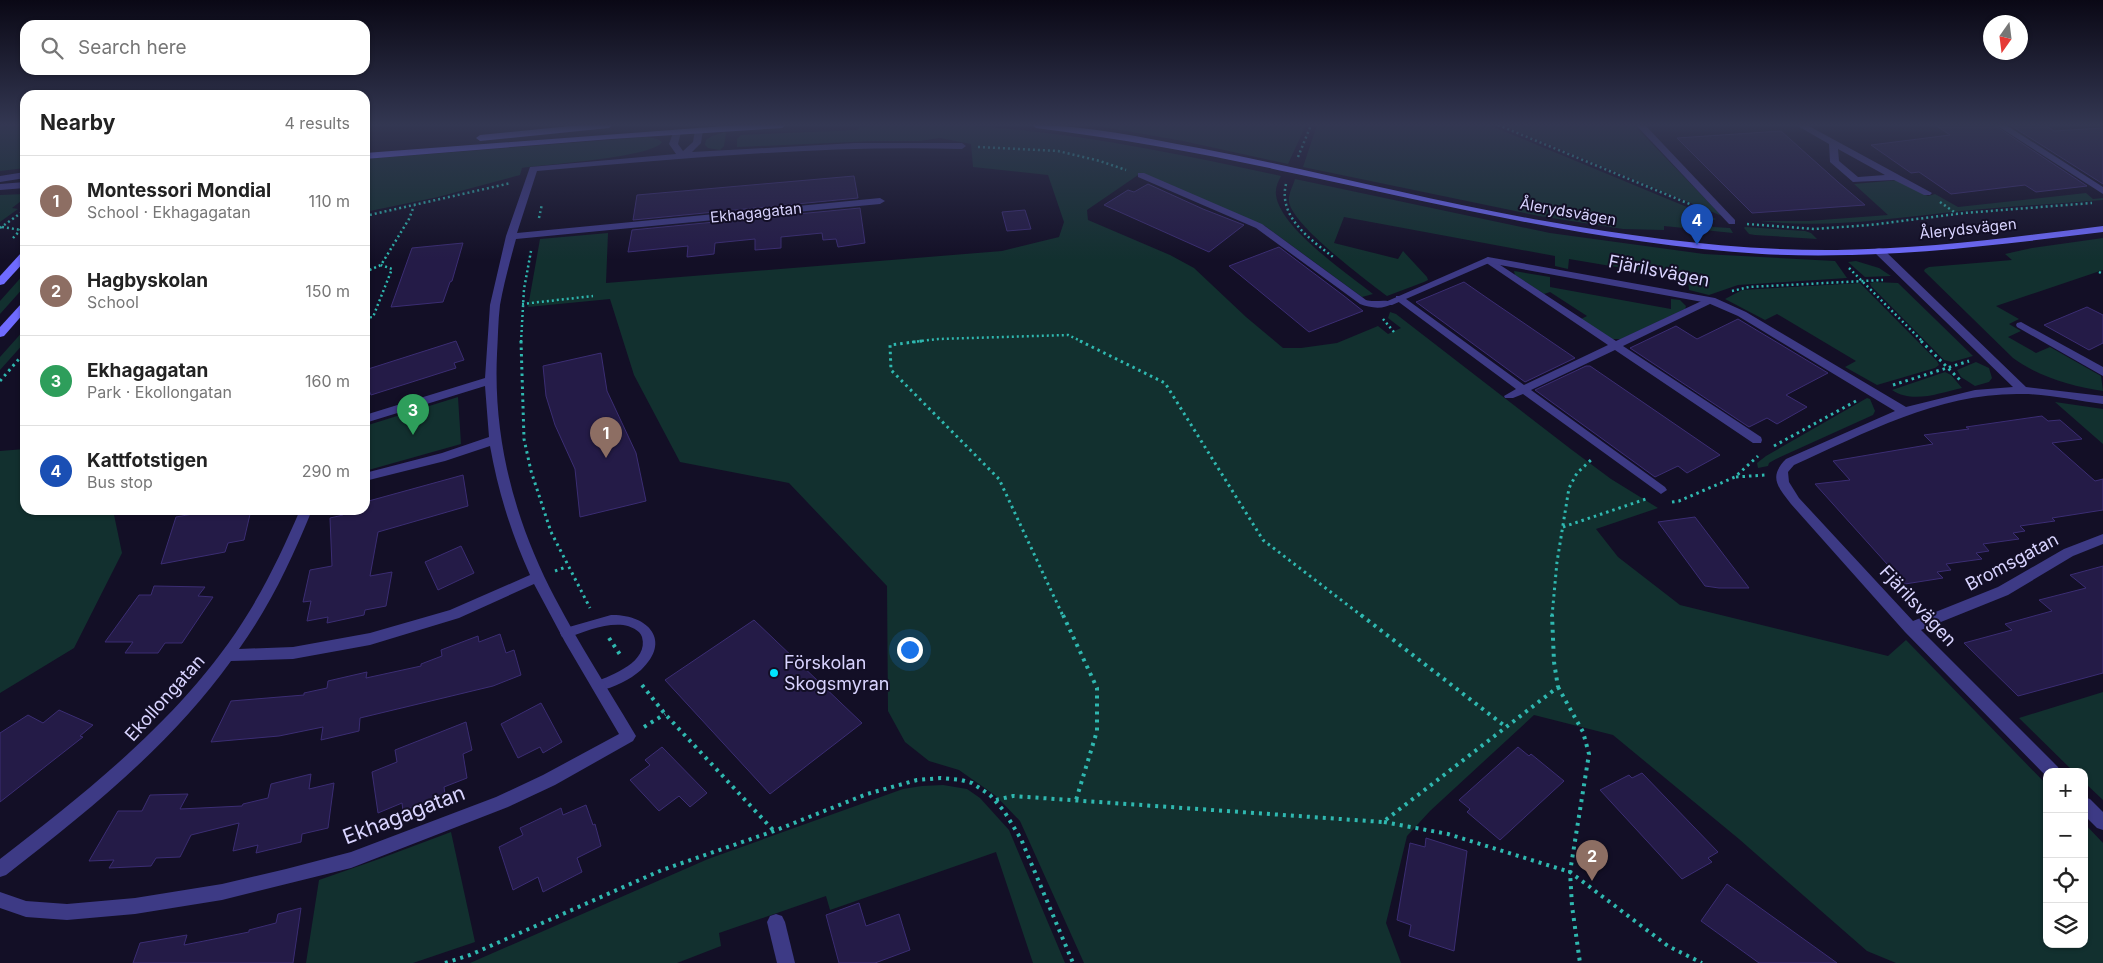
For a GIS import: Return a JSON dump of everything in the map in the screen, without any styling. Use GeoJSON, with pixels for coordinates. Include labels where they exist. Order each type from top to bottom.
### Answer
{"type":"FeatureCollection","features":[{"type":"Feature","properties":{"kind":"main road","name":"Ålerydsvägen"},"geometry":{"type":"LineString","coordinates":[[1284,170],[1478,211],[1599,233],[1740,249],[1834,253],[1879,251],[1981,243],[2103,229]]}},
{"type":"Feature","properties":{"kind":"main road"},"geometry":{"type":"LineString","coordinates":[[0,282],[20,260]]}},
{"type":"Feature","properties":{"kind":"main road"},"geometry":{"type":"LineString","coordinates":[[0,334],[20,312]]}},
{"type":"Feature","properties":{"kind":"street"},"geometry":{"type":"LineString","coordinates":[[530,178],[533,170]]}},
{"type":"Feature","properties":{"kind":"street"},"geometry":{"type":"LineString","coordinates":[[1683,170],[1732,222]]}},
{"type":"Feature","properties":{"kind":"street"},"geometry":{"type":"LineString","coordinates":[[1844,170],[1856,180],[1895,177]]}},
{"type":"Feature","properties":{"kind":"street"},"geometry":{"type":"LineString","coordinates":[[1882,170],[1927,193]]}},
{"type":"Feature","properties":{"kind":"street"},"geometry":{"type":"LineString","coordinates":[[2070,170],[2103,191]]}},
{"type":"Feature","properties":{"kind":"street"},"geometry":{"type":"LineString","coordinates":[[0,179],[20,177]]}},
{"type":"Feature","properties":{"kind":"street","name":"Ekhagagatan"},"geometry":{"type":"LineString","coordinates":[[0,900],[26,909],[67,912],[135,906],[222,892],[351,860],[502,802],[549,780],[628,736],[600,686],[566,632],[538,577],[507,502],[494,440],[491,380],[495,306],[505,259],[530,178]]}},
{"type":"Feature","properties":{"kind":"street"},"geometry":{"type":"LineString","coordinates":[[0,186],[20,185]]}},
{"type":"Feature","properties":{"kind":"street","name":"Ekhagagatan"},"geometry":{"type":"LineString","coordinates":[[513,236],[880,201]]}},
{"type":"Feature","properties":{"kind":"street"},"geometry":{"type":"LineString","coordinates":[[1879,251],[2023,390]]}},
{"type":"Feature","properties":{"kind":"street"},"geometry":{"type":"LineString","coordinates":[[1388,303],[1488,260]]}},
{"type":"Feature","properties":{"kind":"street","name":"Fjärilsvägen"},"geometry":{"type":"LineString","coordinates":[[1488,260],[1711,300],[1742,314],[1904,411]]}},
{"type":"Feature","properties":{"kind":"street"},"geometry":{"type":"LineString","coordinates":[[2021,325],[2103,372]]}},
{"type":"Feature","properties":{"kind":"street"},"geometry":{"type":"LineString","coordinates":[[370,417],[491,380]]}},
{"type":"Feature","properties":{"kind":"street"},"geometry":{"type":"LineString","coordinates":[[1780,475],[1784,467],[1790,462],[1904,411],[1975,394],[2023,390],[2103,400]]}},
{"type":"Feature","properties":{"kind":"street"},"geometry":{"type":"LineString","coordinates":[[370,476],[445,457],[494,440]]}},
{"type":"Feature","properties":{"kind":"street","name":"Fjärilsvägen"},"geometry":{"type":"LineString","coordinates":[[1780,475],[1795,501],[1910,628],[2048,768]]}},
{"type":"Feature","properties":{"kind":"street","name":"Ekollongatan"},"geometry":{"type":"LineString","coordinates":[[0,869],[92,796],[136,757],[171,722],[228,655],[257,614],[296,540],[304,515]]}},
{"type":"Feature","properties":{"kind":"street","name":"Bromsgatan"},"geometry":{"type":"LineString","coordinates":[[1910,628],[1983,601],[2018,583],[2076,548],[2103,538]]}},
{"type":"Feature","properties":{"kind":"street"},"geometry":{"type":"LineString","coordinates":[[228,655],[293,653],[370,639],[454,614],[538,577]]}},
{"type":"Feature","properties":{"kind":"street"},"geometry":{"type":"LineString","coordinates":[[2088,808],[2103,823]]}},
{"type":"Feature","properties":{"kind":"street"},"geometry":{"type":"LineString","coordinates":[[776,922],[786,963]]}},
{"type":"Feature","properties":{"kind":"lane"},"geometry":{"type":"LineString","coordinates":[[1141,175],[1258,226],[1363,302],[1372,305],[1388,303]]}},
{"type":"Feature","properties":{"kind":"lane"},"geometry":{"type":"LineString","coordinates":[[1488,260],[1757,440]]}},
{"type":"Feature","properties":{"kind":"lane"},"geometry":{"type":"LineString","coordinates":[[1399,298],[1661,490]]}},
{"type":"Feature","properties":{"kind":"lane"},"geometry":{"type":"LineString","coordinates":[[1509,396],[1711,300]]}},
{"type":"Feature","properties":{"kind":"lane"},"geometry":{"type":"LineString","coordinates":[[566,632],[611,620],[633,622],[644,628],[648,635],[648,646],[640,663],[631,671],[600,686]]}},
{"type":"Feature","properties":{"kind":"path"},"geometry":{"type":"LineString","coordinates":[[1126,170],[1141,175]]}},
{"type":"Feature","properties":{"kind":"path"},"geometry":{"type":"LineString","coordinates":[[1606,170],[1698,208]]}},
{"type":"Feature","properties":{"kind":"path"},"geometry":{"type":"LineString","coordinates":[[370,215],[530,178]]}},
{"type":"Feature","properties":{"kind":"path"},"geometry":{"type":"LineString","coordinates":[[1289,178],[1283,196],[1287,212],[1310,237],[1339,262]]}},
{"type":"Feature","properties":{"kind":"path"},"geometry":{"type":"LineString","coordinates":[[543,201],[522,304],[519,339],[526,450],[541,504],[566,567],[599,623],[631,671],[665,714],[774,831]]}},
{"type":"Feature","properties":{"kind":"path"},"geometry":{"type":"LineString","coordinates":[[1732,222],[1814,229],[1870,225],[1964,213],[2093,203]]}},
{"type":"Feature","properties":{"kind":"path"},"geometry":{"type":"LineString","coordinates":[[370,270],[381,265],[409,219],[414,206]]}},
{"type":"Feature","properties":{"kind":"path"},"geometry":{"type":"LineString","coordinates":[[1,227],[20,214]]}},
{"type":"Feature","properties":{"kind":"path"},"geometry":{"type":"LineString","coordinates":[[1,227],[20,230]]}},
{"type":"Feature","properties":{"kind":"path"},"geometry":{"type":"LineString","coordinates":[[1814,229],[1860,280],[1975,394]]}},
{"type":"Feature","properties":{"kind":"path"},"geometry":{"type":"LineString","coordinates":[[13,238],[20,231]]}},
{"type":"Feature","properties":{"kind":"path"},"geometry":{"type":"LineString","coordinates":[[373,317],[392,269],[381,265]]}},
{"type":"Feature","properties":{"kind":"path"},"geometry":{"type":"LineString","coordinates":[[2099,272],[2103,274]]}},
{"type":"Feature","properties":{"kind":"path"},"geometry":{"type":"LineString","coordinates":[[1711,300],[1740,288],[1860,280],[1908,279]]}},
{"type":"Feature","properties":{"kind":"path"},"geometry":{"type":"LineString","coordinates":[[522,304],[593,296]]}},
{"type":"Feature","properties":{"kind":"path"},"geometry":{"type":"LineString","coordinates":[[370,317],[378,319]]}},
{"type":"Feature","properties":{"kind":"path"},"geometry":{"type":"LineString","coordinates":[[1076,800],[1097,730],[1097,688],[999,479],[891,370],[890,345],[938,339],[1068,336],[1164,383],[1263,540],[1506,727]]}},
{"type":"Feature","properties":{"kind":"path"},"geometry":{"type":"LineString","coordinates":[[1769,448],[1823,421],[1872,392],[1947,367],[1989,357]]}},
{"type":"Feature","properties":{"kind":"path"},"geometry":{"type":"LineString","coordinates":[[0,381],[20,358]]}},
{"type":"Feature","properties":{"kind":"path"},"geometry":{"type":"LineString","coordinates":[[1736,477],[1751,461],[1763,453]]}},
{"type":"Feature","properties":{"kind":"path"},"geometry":{"type":"LineString","coordinates":[[1582,455],[1597,466]]}},
{"type":"Feature","properties":{"kind":"path"},"geometry":{"type":"LineString","coordinates":[[1580,963],[1572,906],[1570,872],[1589,754],[1584,732],[1558,687],[1553,666],[1552,605],[1569,488],[1577,473],[1590,461]]}},
{"type":"Feature","properties":{"kind":"path"},"geometry":{"type":"LineString","coordinates":[[1669,503],[1679,502],[1736,477],[1780,475]]}},
{"type":"Feature","properties":{"kind":"path"},"geometry":{"type":"LineString","coordinates":[[1563,528],[1649,498],[1642,494]]}},
{"type":"Feature","properties":{"kind":"path"},"geometry":{"type":"LineString","coordinates":[[1383,822],[1558,687]]}},
{"type":"Feature","properties":{"kind":"path"},"geometry":{"type":"LineString","coordinates":[[445,963],[470,955],[647,876],[774,831],[868,794],[921,780],[960,779],[979,786],[996,800],[1010,819],[1021,839],[1073,963]]}},
{"type":"Feature","properties":{"kind":"path"},"geometry":{"type":"LineString","coordinates":[[996,800],[1013,796],[1383,822],[1448,834],[1570,872],[1668,946],[1702,963]]}},
{"type":"Feature","properties":{"kind":"green space"},"geometry":{"type":"Polygon","coordinates":[[[370,170],[521,170],[520,175],[438,197],[370,211],[370,170]]]}},
{"type":"Feature","properties":{"kind":"green space"},"geometry":{"type":"Polygon","coordinates":[[[1001,170],[1252,170],[1281,176],[1276,187],[1276,195],[1280,208],[1289,221],[1316,249],[1373,294],[1362,297],[1265,226],[1141,173],[1087,210],[1088,220],[1170,255],[1194,268],[1246,317],[1283,348],[1301,348],[1337,343],[1378,326],[1388,334],[1401,328],[1388,318],[1390,312],[1396,314],[1611,479],[1658,508],[1596,529],[1618,557],[1680,605],[1888,656],[1906,640],[2043,781],[2043,948],[2088,948],[2088,827],[2103,843],[2103,963],[1896,963],[1867,951],[1739,839],[1613,735],[1534,715],[1430,811],[1407,836],[1386,923],[1401,963],[1084,963],[1020,821],[996,796],[959,770],[929,761],[905,742],[888,711],[887,586],[789,483],[680,462],[634,375],[610,299],[528,307],[540,239],[608,233],[606,283],[1002,251],[1059,237],[1064,222],[1048,175],[1001,170]]]}},
{"type":"Feature","properties":{"kind":"green space"},"geometry":{"type":"Polygon","coordinates":[[[1317,170],[1598,170],[1716,219],[1708,222],[1713,227],[1730,228],[1733,233],[1664,226],[1664,230],[1623,229],[1539,216],[1317,170]]]}},
{"type":"Feature","properties":{"kind":"green space"},"geometry":{"type":"Polygon","coordinates":[[[1611,170],[1677,170],[1722,216],[1611,170]]]}},
{"type":"Feature","properties":{"kind":"green space"},"geometry":{"type":"Polygon","coordinates":[[[1295,179],[1550,233],[1704,254],[1835,261],[1847,278],[1738,285],[1709,295],[1689,290],[1688,279],[1569,259],[1568,269],[1555,266],[1555,256],[1344,217],[1334,243],[1398,259],[1403,251],[1427,277],[1428,280],[1424,282],[1387,296],[1332,252],[1303,225],[1293,212],[1289,202],[1295,179]]]}},
{"type":"Feature","properties":{"kind":"green space"},"geometry":{"type":"Polygon","coordinates":[[[1899,180],[1928,196],[1935,194],[1958,207],[2086,193],[2093,199],[2103,198],[2103,200],[1980,209],[1836,223],[1811,224],[1760,221],[1808,221],[1888,215],[1854,184],[1899,180]]]}},
{"type":"Feature","properties":{"kind":"green space"},"geometry":{"type":"Polygon","coordinates":[[[20,194],[20,202],[12,208],[18,209],[0,222],[0,195],[20,194]]]}},
{"type":"Feature","properties":{"kind":"green space"},"geometry":{"type":"Polygon","coordinates":[[[1745,227],[1805,231],[1811,233],[1817,239],[1749,234],[1745,227]]]}},
{"type":"Feature","properties":{"kind":"green space"},"geometry":{"type":"Polygon","coordinates":[[[2103,238],[2103,270],[1996,306],[2019,319],[2009,324],[2021,331],[2008,337],[2036,353],[2050,347],[2101,376],[2103,391],[2056,380],[2023,365],[2013,358],[1924,271],[1929,267],[2012,260],[2005,254],[2032,248],[2103,238]]]}},
{"type":"Feature","properties":{"kind":"green space"},"geometry":{"type":"Polygon","coordinates":[[[1856,261],[1879,268],[1891,276],[1865,277],[1848,262],[1856,261]]]}},
{"type":"Feature","properties":{"kind":"green space"},"geometry":{"type":"Polygon","coordinates":[[[1514,271],[1550,277],[1550,287],[1671,309],[1671,299],[1680,300],[1686,306],[1685,309],[1621,339],[1612,339],[1581,319],[1587,316],[1550,292],[1544,294],[1515,275],[1514,271]]]}},
{"type":"Feature","properties":{"kind":"green space"},"geometry":{"type":"Polygon","coordinates":[[[20,279],[20,292],[0,314],[0,301],[20,279]]]}},
{"type":"Feature","properties":{"kind":"green space"},"geometry":{"type":"Polygon","coordinates":[[[1860,283],[1939,365],[1935,368],[1877,385],[1845,367],[1856,361],[1777,314],[1765,320],[1725,299],[1742,290],[1860,283]]]}},
{"type":"Feature","properties":{"kind":"green space"},"geometry":{"type":"Polygon","coordinates":[[[1870,283],[1898,283],[1973,356],[1952,362],[1944,360],[1871,286],[1870,283]]]}},
{"type":"Feature","properties":{"kind":"green space"},"geometry":{"type":"Polygon","coordinates":[[[20,335],[20,348],[0,370],[0,357],[20,335]]]}},
{"type":"Feature","properties":{"kind":"green space"},"geometry":{"type":"Polygon","coordinates":[[[1976,362],[1989,368],[1992,378],[1989,382],[1975,386],[1961,377],[1957,370],[1976,362]]]}},
{"type":"Feature","properties":{"kind":"green space"},"geometry":{"type":"Polygon","coordinates":[[[1945,372],[1951,375],[1962,388],[1935,395],[1917,397],[1900,394],[1892,390],[1945,372]]]}},
{"type":"Feature","properties":{"kind":"green space"},"geometry":{"type":"Polygon","coordinates":[[[458,397],[461,444],[370,470],[370,424],[458,397]]]}},
{"type":"Feature","properties":{"kind":"green space"},"geometry":{"type":"Polygon","coordinates":[[[1867,398],[1870,399],[1875,411],[1873,415],[1776,459],[1769,463],[1768,466],[1758,468],[1757,463],[1766,456],[1867,398]]]}},
{"type":"Feature","properties":{"kind":"green space"},"geometry":{"type":"Polygon","coordinates":[[[2055,402],[2103,409],[2103,444],[2055,402]]]}},
{"type":"Feature","properties":{"kind":"green space"},"geometry":{"type":"Polygon","coordinates":[[[20,449],[20,515],[114,515],[122,553],[74,648],[0,693],[0,451],[20,449]]]}},
{"type":"Feature","properties":{"kind":"green space"},"geometry":{"type":"Polygon","coordinates":[[[2103,692],[2103,800],[2088,786],[2088,768],[2070,768],[2019,718],[2103,692]]]}},
{"type":"Feature","properties":{"kind":"green space"},"geometry":{"type":"Polygon","coordinates":[[[943,785],[967,789],[980,798],[1009,830],[1065,963],[1033,963],[996,852],[830,910],[826,896],[719,933],[721,946],[677,963],[470,963],[708,859],[903,789],[943,785]]]}},
{"type":"Feature","properties":{"kind":"green space"},"geometry":{"type":"Polygon","coordinates":[[[451,832],[475,942],[413,963],[306,963],[319,880],[451,832]]]}},
{"type":"Feature","properties":{"kind":"building"},"geometry":{"type":"Polygon","coordinates":[[[1709,170],[1825,170],[1865,205],[1752,213],[1709,170]]]}},
{"type":"Feature","properties":{"kind":"building"},"geometry":{"type":"Polygon","coordinates":[[[1907,170],[2063,170],[2087,186],[2036,192],[2025,185],[1951,194],[1919,172],[1911,173],[1907,170]]]}},
{"type":"Feature","properties":{"kind":"building"},"geometry":{"type":"Polygon","coordinates":[[[2081,170],[2103,170],[2103,184],[2081,170]]]}},
{"type":"Feature","properties":{"kind":"building"},"geometry":{"type":"Polygon","coordinates":[[[854,176],[858,198],[633,220],[637,195],[854,176]]]}},
{"type":"Feature","properties":{"kind":"building"},"geometry":{"type":"Polygon","coordinates":[[[1148,184],[1244,225],[1209,252],[1104,205],[1128,190],[1134,192],[1148,184]]]}},
{"type":"Feature","properties":{"kind":"building"},"geometry":{"type":"Polygon","coordinates":[[[860,208],[865,243],[838,247],[836,239],[823,240],[822,233],[781,237],[781,248],[755,250],[755,239],[715,243],[714,254],[687,257],[688,246],[628,252],[632,230],[860,208]]]}},
{"type":"Feature","properties":{"kind":"building"},"geometry":{"type":"Polygon","coordinates":[[[1025,210],[1031,229],[1007,231],[1002,212],[1025,210]]]}},
{"type":"Feature","properties":{"kind":"building"},"geometry":{"type":"Polygon","coordinates":[[[463,243],[452,281],[443,302],[391,307],[412,248],[463,243]]]}},
{"type":"Feature","properties":{"kind":"building"},"geometry":{"type":"Polygon","coordinates":[[[1279,247],[1363,311],[1309,332],[1229,266],[1279,247]]]}},
{"type":"Feature","properties":{"kind":"building"},"geometry":{"type":"Polygon","coordinates":[[[1464,282],[1575,358],[1525,382],[1416,302],[1464,282]]]}},
{"type":"Feature","properties":{"kind":"building"},"geometry":{"type":"Polygon","coordinates":[[[2087,307],[2103,315],[2103,343],[2089,350],[2044,325],[2087,307]]]}},
{"type":"Feature","properties":{"kind":"building"},"geometry":{"type":"Polygon","coordinates":[[[1738,319],[1828,373],[1786,395],[1807,407],[1777,424],[1767,418],[1749,427],[1630,348],[1676,326],[1697,339],[1738,319]]]}},
{"type":"Feature","properties":{"kind":"building"},"geometry":{"type":"Polygon","coordinates":[[[456,341],[464,360],[454,363],[456,368],[371,395],[370,368],[456,341]]]}},
{"type":"Feature","properties":{"kind":"building"},"geometry":{"type":"Polygon","coordinates":[[[601,353],[607,391],[636,453],[646,501],[580,517],[575,469],[555,425],[546,396],[543,366],[601,353]]]}},
{"type":"Feature","properties":{"kind":"building"},"geometry":{"type":"Polygon","coordinates":[[[1586,366],[1590,366],[1720,455],[1687,473],[1678,466],[1655,477],[1535,390],[1586,366]]]}},
{"type":"Feature","properties":{"kind":"building"},"geometry":{"type":"Polygon","coordinates":[[[2042,416],[2048,421],[2060,420],[2082,439],[2052,443],[2095,481],[2103,479],[2103,510],[2052,518],[2055,521],[2020,526],[2025,531],[2013,533],[2019,539],[1983,544],[1989,551],[1976,553],[1982,559],[1946,564],[1951,570],[1937,572],[1943,578],[1905,584],[1815,484],[1850,480],[1833,461],[1933,444],[1924,435],[2042,416]]]}},
{"type":"Feature","properties":{"kind":"building"},"geometry":{"type":"Polygon","coordinates":[[[463,475],[468,506],[378,532],[370,576],[392,572],[386,606],[365,610],[364,615],[327,623],[328,617],[307,621],[311,601],[303,602],[310,570],[332,566],[330,518],[343,515],[370,515],[370,501],[463,475]]]}},
{"type":"Feature","properties":{"kind":"building"},"geometry":{"type":"Polygon","coordinates":[[[187,515],[250,515],[244,540],[228,543],[225,552],[161,564],[176,517],[187,515]]]}},
{"type":"Feature","properties":{"kind":"building"},"geometry":{"type":"Polygon","coordinates":[[[1695,517],[1749,588],[1705,586],[1658,522],[1695,517]]]}},
{"type":"Feature","properties":{"kind":"building"},"geometry":{"type":"Polygon","coordinates":[[[461,546],[474,573],[438,590],[425,562],[461,546]]]}},
{"type":"Feature","properties":{"kind":"building"},"geometry":{"type":"Polygon","coordinates":[[[2103,566],[2103,673],[2018,696],[1964,643],[2012,630],[2005,624],[2052,611],[2039,600],[2086,588],[2070,575],[2103,566]]]}},
{"type":"Feature","properties":{"kind":"building"},"geometry":{"type":"Polygon","coordinates":[[[154,586],[205,587],[198,596],[213,597],[182,643],[165,643],[158,653],[125,653],[133,642],[105,642],[139,595],[151,595],[154,586]]]}},
{"type":"Feature","properties":{"kind":"building"},"geometry":{"type":"Polygon","coordinates":[[[754,620],[862,723],[770,794],[665,680],[754,620]]]}},
{"type":"Feature","properties":{"kind":"building"},"geometry":{"type":"Polygon","coordinates":[[[500,634],[506,653],[514,650],[521,675],[493,686],[360,718],[359,731],[321,740],[323,727],[279,736],[211,742],[231,701],[304,695],[304,693],[327,688],[328,681],[367,672],[366,678],[421,666],[421,664],[442,656],[441,650],[478,636],[479,642],[500,634]]]}},
{"type":"Feature","properties":{"kind":"building"},"geometry":{"type":"Polygon","coordinates":[[[541,703],[562,742],[543,753],[540,747],[518,758],[501,724],[541,703]]]}},
{"type":"Feature","properties":{"kind":"building"},"geometry":{"type":"Polygon","coordinates":[[[59,710],[93,725],[80,736],[83,737],[0,802],[0,733],[28,715],[43,723],[59,710]]]}},
{"type":"Feature","properties":{"kind":"building"},"geometry":{"type":"Polygon","coordinates":[[[466,722],[472,750],[463,754],[467,778],[444,787],[445,794],[403,811],[402,803],[378,813],[372,772],[397,762],[395,750],[466,722]]]}},
{"type":"Feature","properties":{"kind":"building"},"geometry":{"type":"Polygon","coordinates":[[[662,747],[707,793],[690,807],[679,796],[659,811],[630,780],[650,765],[645,760],[662,747]]]}},
{"type":"Feature","properties":{"kind":"building"},"geometry":{"type":"Polygon","coordinates":[[[1518,747],[1529,756],[1531,754],[1564,781],[1500,840],[1467,812],[1470,809],[1459,800],[1518,747]]]}},
{"type":"Feature","properties":{"kind":"building"},"geometry":{"type":"Polygon","coordinates":[[[1642,773],[1718,852],[1708,858],[1712,862],[1682,879],[1600,790],[1629,775],[1632,778],[1642,773]]]}},
{"type":"Feature","properties":{"kind":"building"},"geometry":{"type":"Polygon","coordinates":[[[311,774],[309,789],[334,783],[328,828],[302,834],[301,842],[256,853],[258,845],[233,851],[239,823],[191,835],[180,857],[156,858],[151,866],[109,868],[114,860],[89,861],[118,811],[142,811],[150,795],[188,794],[180,809],[242,806],[243,804],[268,798],[271,784],[311,774]]]}},
{"type":"Feature","properties":{"kind":"building"},"geometry":{"type":"Polygon","coordinates":[[[586,805],[593,825],[595,824],[601,846],[577,858],[582,872],[543,892],[538,877],[513,890],[499,847],[523,835],[520,828],[561,808],[563,815],[586,805]]]}},
{"type":"Feature","properties":{"kind":"building"},"geometry":{"type":"Polygon","coordinates":[[[1426,838],[1467,851],[1454,951],[1409,936],[1411,925],[1397,920],[1410,843],[1425,847],[1426,838]]]}},
{"type":"Feature","properties":{"kind":"building"},"geometry":{"type":"Polygon","coordinates":[[[1727,884],[1837,963],[1759,963],[1701,921],[1727,884]]]}},
{"type":"Feature","properties":{"kind":"building"},"geometry":{"type":"Polygon","coordinates":[[[859,903],[866,926],[899,914],[910,950],[875,963],[839,963],[826,915],[859,903]]]}},
{"type":"Feature","properties":{"kind":"building"},"geometry":{"type":"Polygon","coordinates":[[[301,908],[293,963],[133,963],[140,943],[187,935],[184,945],[249,932],[249,930],[276,923],[278,914],[301,908]]]}},
{"type":"Feature","properties":{"kind":"place","name":"Kattfotstigen"},"geometry":{"type":"Point","coordinates":[1697,245]}},
{"type":"Feature","properties":{"kind":"place","name":"Ekhagagatan"},"geometry":{"type":"Point","coordinates":[413,435]}},
{"type":"Feature","properties":{"kind":"place","name":"Montessori Mondial"},"geometry":{"type":"Point","coordinates":[606,458]}},
{"type":"Feature","properties":{"kind":"place","name":"Förskolan Skogsmyran"},"geometry":{"type":"Point","coordinates":[774,673]}},
{"type":"Feature","properties":{"kind":"place","name":"Hagbyskolan"},"geometry":{"type":"Point","coordinates":[1592,881]}}]}
